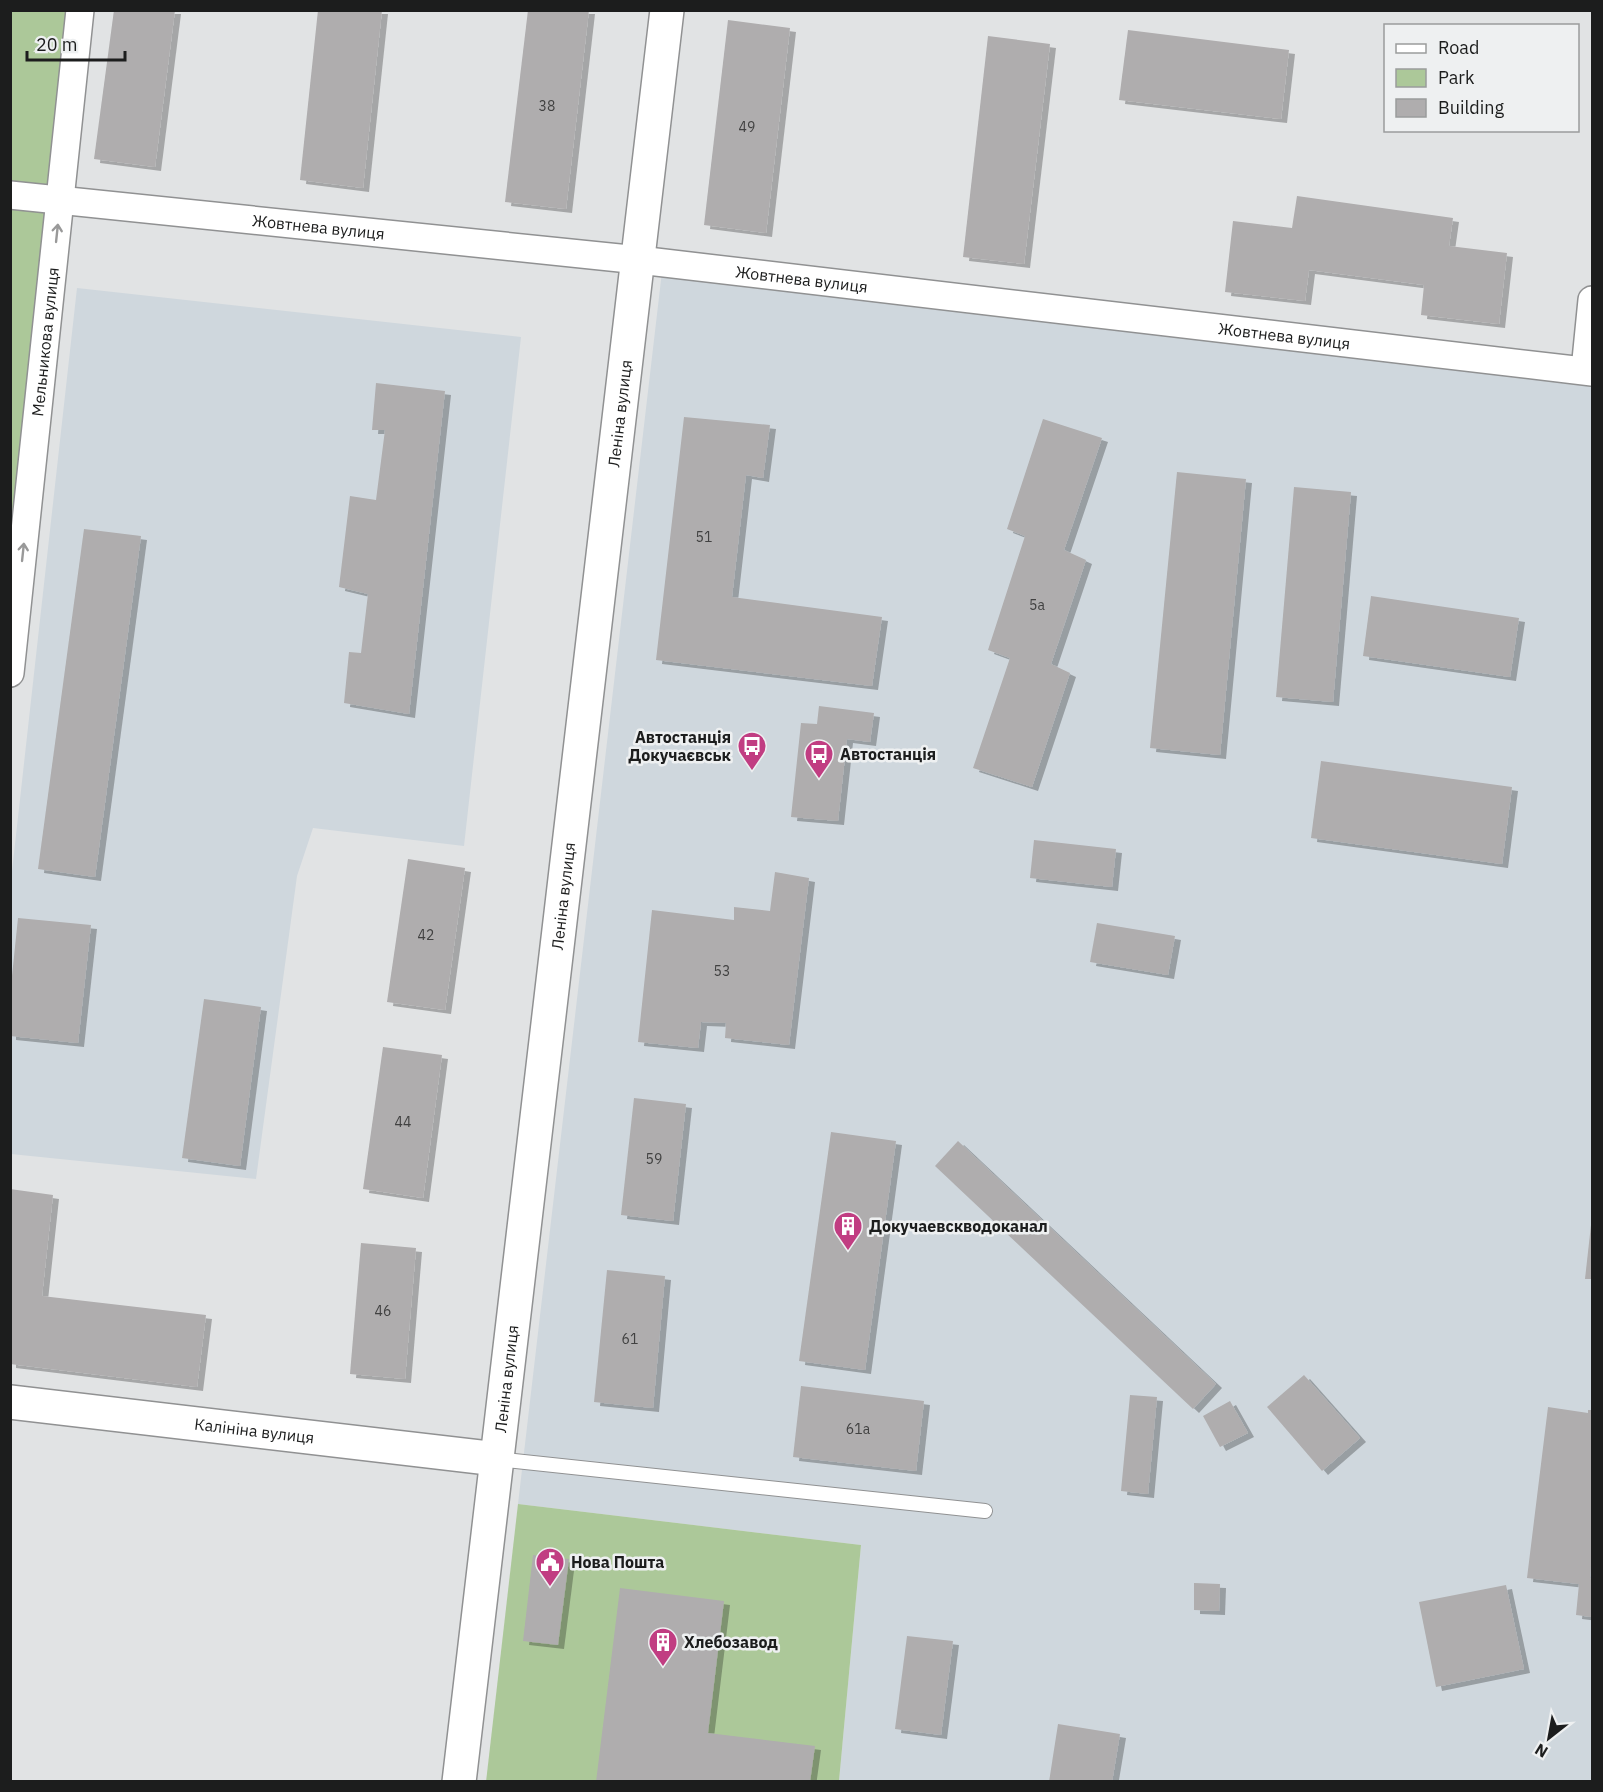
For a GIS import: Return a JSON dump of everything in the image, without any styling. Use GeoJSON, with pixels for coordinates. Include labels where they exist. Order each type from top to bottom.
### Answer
{"type":"FeatureCollection","features":[{"type":"Feature","properties":{"kind":"street","name":"Мельникова вулиця"},"geometry":{"type":"LineString","coordinates":[[10,673],[80,10]]}},
{"type":"Feature","properties":{"kind":"street","name":"Леніна вулиця"},"geometry":{"type":"LineString","coordinates":[[459,1782],[667,10]]}},
{"type":"Feature","properties":{"kind":"street","name":"Жовтнева вулиця"},"geometry":{"type":"LineString","coordinates":[[10,195],[639,260],[1589,371]]}},
{"type":"Feature","properties":{"kind":"street"},"geometry":{"type":"LineString","coordinates":[[1589,371],[1593,300]]}},
{"type":"Feature","properties":{"kind":"street","name":"Калініна вулиця"},"geometry":{"type":"LineString","coordinates":[[10,1402],[497,1459]]}},
{"type":"Feature","properties":{"kind":"lane"},"geometry":{"type":"LineString","coordinates":[[497,1459],[985,1511]]}},
{"type":"Feature","properties":{"kind":"shaded area"},"geometry":{"type":"Polygon","coordinates":[[[663,263],[1585,370],[1592,299],[1592,1781],[839,1781],[861,1545],[518,1504],[663,263]]]}},
{"type":"Feature","properties":{"kind":"shaded area"},"geometry":{"type":"Polygon","coordinates":[[[77,288],[521,337],[464,846],[313,828],[297,876],[256,1179],[11,1154],[11,880],[77,288]]]}},
{"type":"Feature","properties":{"kind":"green space"},"geometry":{"type":"Polygon","coordinates":[[[11,11],[80,11],[11,672],[11,11]]]}},
{"type":"Feature","properties":{"kind":"green space"},"geometry":{"type":"Polygon","coordinates":[[[518,1504],[861,1545],[839,1781],[486,1782],[518,1504]]]}},
{"type":"Feature","properties":{"kind":"building"},"geometry":{"type":"Polygon","coordinates":[[[114,10],[175,10],[155,167],[94,159],[114,10]]]}},
{"type":"Feature","properties":{"kind":"building"},"geometry":{"type":"Polygon","coordinates":[[[318,10],[382,10],[363,188],[300,180],[318,10]]]}},
{"type":"Feature","properties":{"kind":"building"},"geometry":{"type":"Polygon","coordinates":[[[528,10],[589,10],[566,209],[505,202],[528,10]]]}},
{"type":"Feature","properties":{"kind":"building"},"geometry":{"type":"Polygon","coordinates":[[[728,20],[790,28],[766,233],[704,225],[728,20]]]}},
{"type":"Feature","properties":{"kind":"building"},"geometry":{"type":"Polygon","coordinates":[[[1128,30],[1289,50],[1281,119],[1119,100],[1128,30]]]}},
{"type":"Feature","properties":{"kind":"building"},"geometry":{"type":"Polygon","coordinates":[[[988,36],[1050,44],[1024,264],[963,257],[988,36]]]}},
{"type":"Feature","properties":{"kind":"building"},"geometry":{"type":"Polygon","coordinates":[[[1297,196],[1453,218],[1449,246],[1507,253],[1499,324],[1421,315],[1424,285],[1309,270],[1305,301],[1225,292],[1233,221],[1292,228],[1297,196]]]}},
{"type":"Feature","properties":{"kind":"building"},"geometry":{"type":"Polygon","coordinates":[[[376,383],[445,391],[409,714],[344,703],[349,652],[361,653],[368,594],[339,587],[350,496],[376,500],[385,430],[372,430],[376,383]]]}},
{"type":"Feature","properties":{"kind":"building"},"geometry":{"type":"Polygon","coordinates":[[[684,417],[770,425],[763,478],[746,475],[732,597],[882,617],[872,686],[656,660],[684,417]]]}},
{"type":"Feature","properties":{"kind":"building"},"geometry":{"type":"Polygon","coordinates":[[[1043,419],[1102,438],[1064,550],[1086,560],[1051,664],[1070,673],[1032,787],[973,768],[1010,658],[988,650],[1025,536],[1007,529],[1043,419]]]}},
{"type":"Feature","properties":{"kind":"building"},"geometry":{"type":"Polygon","coordinates":[[[1177,472],[1246,479],[1220,755],[1150,748],[1177,472]]]}},
{"type":"Feature","properties":{"kind":"building"},"geometry":{"type":"Polygon","coordinates":[[[1294,487],[1351,492],[1333,702],[1276,697],[1294,487]]]}},
{"type":"Feature","properties":{"kind":"building"},"geometry":{"type":"Polygon","coordinates":[[[84,529],[141,536],[95,877],[38,869],[84,529]]]}},
{"type":"Feature","properties":{"kind":"building"},"geometry":{"type":"Polygon","coordinates":[[[1371,596],[1519,618],[1510,677],[1363,656],[1371,596]]]}},
{"type":"Feature","properties":{"kind":"building","name":"Автостанція"},"geometry":{"type":"Polygon","coordinates":[[[819,706],[874,713],[870,742],[847,739],[838,821],[791,817],[801,723],[817,724],[819,706]]]}},
{"type":"Feature","properties":{"kind":"building"},"geometry":{"type":"Polygon","coordinates":[[[1321,761],[1512,787],[1502,864],[1311,838],[1321,761]]]}},
{"type":"Feature","properties":{"kind":"building"},"geometry":{"type":"Polygon","coordinates":[[[1034,840],[1116,849],[1112,887],[1030,878],[1034,840]]]}},
{"type":"Feature","properties":{"kind":"building"},"geometry":{"type":"Polygon","coordinates":[[[408,859],[465,868],[445,1010],[387,1002],[408,859]]]}},
{"type":"Feature","properties":{"kind":"building"},"geometry":{"type":"Polygon","coordinates":[[[775,872],[809,878],[789,1045],[725,1038],[726,1023],[701,1022],[698,1048],[638,1042],[652,910],[734,920],[734,907],[770,911],[775,872]]]}},
{"type":"Feature","properties":{"kind":"building"},"geometry":{"type":"Polygon","coordinates":[[[18,918],[91,925],[78,1043],[10,1036],[10,995],[18,918]]]}},
{"type":"Feature","properties":{"kind":"building"},"geometry":{"type":"Polygon","coordinates":[[[1097,923],[1175,936],[1168,975],[1090,962],[1097,923]]]}},
{"type":"Feature","properties":{"kind":"building"},"geometry":{"type":"Polygon","coordinates":[[[204,999],[261,1007],[240,1166],[182,1158],[204,999]]]}},
{"type":"Feature","properties":{"kind":"building"},"geometry":{"type":"Polygon","coordinates":[[[383,1047],[442,1055],[423,1198],[363,1189],[383,1047]]]}},
{"type":"Feature","properties":{"kind":"building"},"geometry":{"type":"Polygon","coordinates":[[[634,1098],[686,1104],[673,1221],[621,1215],[634,1098]]]}},
{"type":"Feature","properties":{"kind":"building","name":"Докучаевскводоканал"},"geometry":{"type":"Polygon","coordinates":[[[831,1132],[896,1141],[865,1370],[799,1361],[831,1132]]]}},
{"type":"Feature","properties":{"kind":"building"},"geometry":{"type":"Polygon","coordinates":[[[958,1141],[1216,1384],[1193,1409],[935,1166],[958,1141]]]}},
{"type":"Feature","properties":{"kind":"building"},"geometry":{"type":"Polygon","coordinates":[[[10,1189],[53,1195],[42,1296],[206,1315],[197,1387],[10,1364],[10,1189]]]}},
{"type":"Feature","properties":{"kind":"building"},"geometry":{"type":"Polygon","coordinates":[[[1591,1225],[1592,1279],[1585,1279],[1591,1225]]]}},
{"type":"Feature","properties":{"kind":"building"},"geometry":{"type":"Polygon","coordinates":[[[361,1243],[416,1248],[405,1379],[350,1374],[361,1243]]]}},
{"type":"Feature","properties":{"kind":"building"},"geometry":{"type":"Polygon","coordinates":[[[607,1270],[665,1276],[653,1408],[594,1402],[607,1270]]]}},
{"type":"Feature","properties":{"kind":"building"},"geometry":{"type":"Polygon","coordinates":[[[1304,1375],[1360,1438],[1322,1471],[1267,1407],[1304,1375]]]}},
{"type":"Feature","properties":{"kind":"building"},"geometry":{"type":"Polygon","coordinates":[[[801,1386],[924,1401],[916,1471],[793,1457],[801,1386]]]}},
{"type":"Feature","properties":{"kind":"building"},"geometry":{"type":"Polygon","coordinates":[[[1130,1395],[1157,1397],[1148,1494],[1121,1491],[1130,1395]]]}},
{"type":"Feature","properties":{"kind":"building"},"geometry":{"type":"Polygon","coordinates":[[[1230,1401],[1248,1433],[1220,1447],[1203,1416],[1230,1401]]]}},
{"type":"Feature","properties":{"kind":"building"},"geometry":{"type":"Polygon","coordinates":[[[1548,1407],[1588,1413],[1588,1410],[1592,1410],[1590,1578],[1592,1579],[1592,1617],[1576,1615],[1579,1584],[1527,1578],[1548,1407]]]}},
{"type":"Feature","properties":{"kind":"building"},"geometry":{"type":"Polygon","coordinates":[[[533,1555],[569,1559],[558,1645],[523,1641],[533,1555]]]}},
{"type":"Feature","properties":{"kind":"building"},"geometry":{"type":"Polygon","coordinates":[[[1194,1583],[1220,1584],[1219,1611],[1194,1610],[1194,1583]]]}},
{"type":"Feature","properties":{"kind":"building"},"geometry":{"type":"Polygon","coordinates":[[[1506,1585],[1524,1669],[1436,1687],[1419,1602],[1506,1585]]]}},
{"type":"Feature","properties":{"kind":"building","name":"Хлебозавод"},"geometry":{"type":"Polygon","coordinates":[[[620,1588],[724,1601],[708,1733],[815,1746],[810,1782],[596,1782],[620,1588]]]}},
{"type":"Feature","properties":{"kind":"building"},"geometry":{"type":"Polygon","coordinates":[[[907,1636],[953,1641],[941,1735],[895,1729],[907,1636]]]}},
{"type":"Feature","properties":{"kind":"building"},"geometry":{"type":"Polygon","coordinates":[[[1058,1724],[1120,1734],[1112,1782],[1049,1782],[1058,1724]]]}},
{"type":"Feature","properties":{"kind":"place","name":"Автостанція Докучаєвськ"},"geometry":{"type":"Point","coordinates":[752,772]}},
{"type":"Feature","properties":{"kind":"place","name":"Автостанція"},"geometry":{"type":"Point","coordinates":[819,780]}},
{"type":"Feature","properties":{"kind":"place","name":"Докучаевскводоканал"},"geometry":{"type":"Point","coordinates":[848,1252]}},
{"type":"Feature","properties":{"kind":"place","name":"Нова Пошта"},"geometry":{"type":"Point","coordinates":[550,1588]}},
{"type":"Feature","properties":{"kind":"place","name":"Хлебозавод"},"geometry":{"type":"Point","coordinates":[663,1668]}}]}
